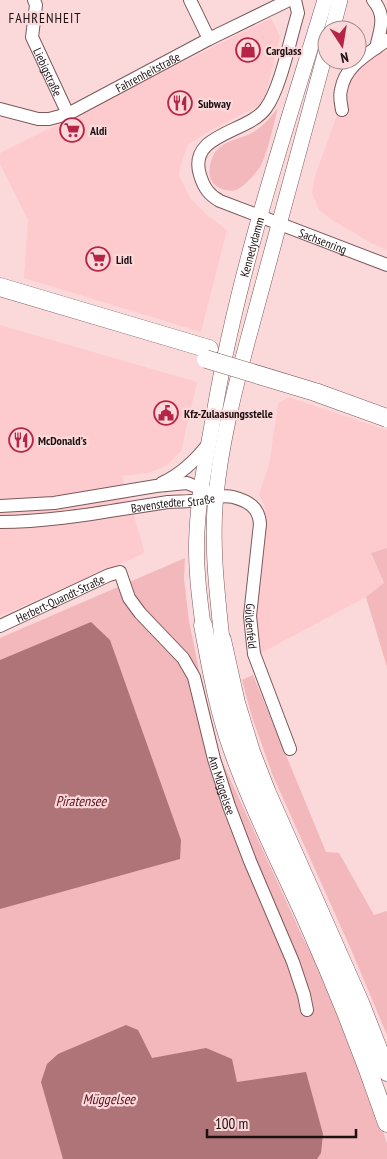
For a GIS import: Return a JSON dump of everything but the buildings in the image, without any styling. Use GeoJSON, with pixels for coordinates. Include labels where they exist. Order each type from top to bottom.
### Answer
{"type":"FeatureCollection","features":[{"type":"Feature","properties":{"kind":"highway"},"geometry":{"type":"LineString","coordinates":[[0,288],[207,354],[387,418]]}},
{"type":"Feature","properties":{"kind":"highway"},"geometry":{"type":"LineString","coordinates":[[0,299],[317,382],[387,406]]}},
{"type":"Feature","properties":{"kind":"highway"},"geometry":{"type":"LineString","coordinates":[[203,625],[218,699],[232,750],[339,995],[387,1123]]}},
{"type":"Feature","properties":{"kind":"highway"},"geometry":{"type":"LineString","coordinates":[[222,640],[236,703],[251,752],[267,794],[361,1005],[387,1072]]}},
{"type":"Feature","properties":{"kind":"main road","name":"Kennedydamm"},"geometry":{"type":"LineString","coordinates":[[203,625],[197,571],[197,531],[200,494],[237,299],[260,216],[332,0]]}},
{"type":"Feature","properties":{"kind":"main road","name":"Kennedydamm"},"geometry":{"type":"LineString","coordinates":[[332,0],[332,20]]}},
{"type":"Feature","properties":{"kind":"main road","name":"Kennedydamm"},"geometry":{"type":"LineString","coordinates":[[222,640],[216,580],[216,496],[236,383],[321,70]]}},
{"type":"Feature","properties":{"kind":"street","name":"Liebigstraße"},"geometry":{"type":"LineString","coordinates":[[34,0],[36,5],[32,37],[68,114]]}},
{"type":"Feature","properties":{"kind":"street"},"geometry":{"type":"LineString","coordinates":[[190,0],[209,39]]}},
{"type":"Feature","properties":{"kind":"street","name":"Fahrenheitstraße"},"geometry":{"type":"LineString","coordinates":[[0,109],[38,119],[49,119],[68,114],[209,39],[289,0]]}},
{"type":"Feature","properties":{"kind":"street","name":"Sachsenring"},"geometry":{"type":"LineString","coordinates":[[295,0],[298,13],[274,94],[266,109],[252,120],[210,142],[198,158],[198,169],[203,185],[210,195],[220,201],[387,265]]}},
{"type":"Feature","properties":{"kind":"street"},"geometry":{"type":"LineString","coordinates":[[373,0],[380,8],[382,23],[376,48]]}},
{"type":"Feature","properties":{"kind":"street"},"geometry":{"type":"LineString","coordinates":[[342,110],[340,91],[346,73],[350,67],[387,40]]}},
{"type":"Feature","properties":{"kind":"street"},"geometry":{"type":"LineString","coordinates":[[156,486],[184,471],[209,443]]}},
{"type":"Feature","properties":{"kind":"street","name":"Bavenstedter Straße"},"geometry":{"type":"LineString","coordinates":[[0,506],[54,503],[156,486],[187,483],[200,494]]}},
{"type":"Feature","properties":{"kind":"street","name":"Bavenstedter Straße"},"geometry":{"type":"LineString","coordinates":[[0,522],[55,519],[169,502],[200,494],[216,496]]}},
{"type":"Feature","properties":{"kind":"street","name":"Güldenfeld"},"geometry":{"type":"LineString","coordinates":[[216,496],[246,501],[252,505],[258,516],[260,524],[250,616],[254,654],[290,750]]}},
{"type":"Feature","properties":{"kind":"street","name":"Herbert-Quandt-Straße"},"geometry":{"type":"LineString","coordinates":[[0,626],[109,575],[120,572]]}},
{"type":"Feature","properties":{"kind":"street","name":"Am Müggelsee"},"geometry":{"type":"LineString","coordinates":[[120,572],[129,598],[140,613],[183,658],[194,677],[199,704],[229,806],[293,962],[304,995],[306,1010]]}},
{"type":"Feature","properties":{"kind":"shaded area"},"geometry":{"type":"Polygon","coordinates":[[[271,18],[280,36],[264,101],[260,105],[188,144],[180,167],[179,175],[191,199],[208,216],[227,230],[201,332],[24,278],[28,220],[0,164],[0,153],[271,18]]]}},
{"type":"Feature","properties":{"kind":"shaded area"},"geometry":{"type":"Polygon","coordinates":[[[387,47],[387,250],[371,243],[332,220],[319,210],[312,193],[315,176],[353,71],[367,70],[367,61],[387,47]]]}},
{"type":"Feature","properties":{"kind":"shaded area"},"geometry":{"type":"Polygon","coordinates":[[[278,108],[265,155],[260,167],[253,176],[238,189],[230,191],[214,184],[209,174],[213,156],[217,150],[225,144],[254,132],[266,123],[278,108]]]}},
{"type":"Feature","properties":{"kind":"shaded area"},"geometry":{"type":"Polygon","coordinates":[[[0,325],[197,382],[181,451],[166,466],[148,473],[122,476],[145,553],[0,616],[0,325]]]}},
{"type":"Feature","properties":{"kind":"shaded area"},"geometry":{"type":"Polygon","coordinates":[[[288,397],[387,430],[387,548],[371,554],[384,584],[366,597],[259,654],[255,621],[265,507],[259,494],[269,465],[278,404],[288,397]]]}},
{"type":"Feature","properties":{"kind":"shaded area"},"geometry":{"type":"Polygon","coordinates":[[[387,548],[387,667],[366,597],[384,583],[371,553],[387,548]]]}},
{"type":"Feature","properties":{"kind":"shaded area"},"geometry":{"type":"Polygon","coordinates":[[[185,558],[184,579],[189,621],[206,705],[220,757],[303,938],[337,1002],[375,1106],[387,1144],[387,1159],[0,1159],[0,638],[185,558]]]}},
{"type":"Feature","properties":{"kind":"shaded area"},"geometry":{"type":"Polygon","coordinates":[[[253,675],[326,852],[339,853],[374,915],[387,911],[387,1035],[350,947],[273,776],[252,717],[242,680],[253,675]]]}},
{"type":"Feature","properties":{"kind":"water","name":"Piratensee"},"geometry":{"type":"Polygon","coordinates":[[[91,622],[110,640],[181,840],[180,859],[0,909],[0,660],[91,622]]]}},
{"type":"Feature","properties":{"kind":"water","name":"Müggelsee"},"geometry":{"type":"Polygon","coordinates":[[[126,1025],[138,1030],[152,1058],[206,1048],[232,1059],[237,1082],[306,1072],[323,1134],[321,1153],[317,1159],[63,1159],[41,1082],[47,1064],[58,1054],[126,1025]]]}},
{"type":"Feature","properties":{"kind":"place","name":"Carglass"},"geometry":{"type":"Point","coordinates":[248,50]}},
{"type":"Feature","properties":{"kind":"place","name":"Subway"},"geometry":{"type":"Point","coordinates":[180,103]}},
{"type":"Feature","properties":{"kind":"place","name":"Aldi"},"geometry":{"type":"Point","coordinates":[72,130]}},
{"type":"Feature","properties":{"kind":"place","name":"Lidl"},"geometry":{"type":"Point","coordinates":[98,259]}},
{"type":"Feature","properties":{"kind":"place","name":"Kfz-Zulaasungsstelle"},"geometry":{"type":"Point","coordinates":[166,413]}},
{"type":"Feature","properties":{"kind":"place","name":"McDonald's"},"geometry":{"type":"Point","coordinates":[21,440]}},
{"type":"Feature","properties":{"kind":"district","name":"FAHRENHEIT"},"geometry":{"type":"Point","coordinates":[45,18]}}]}
